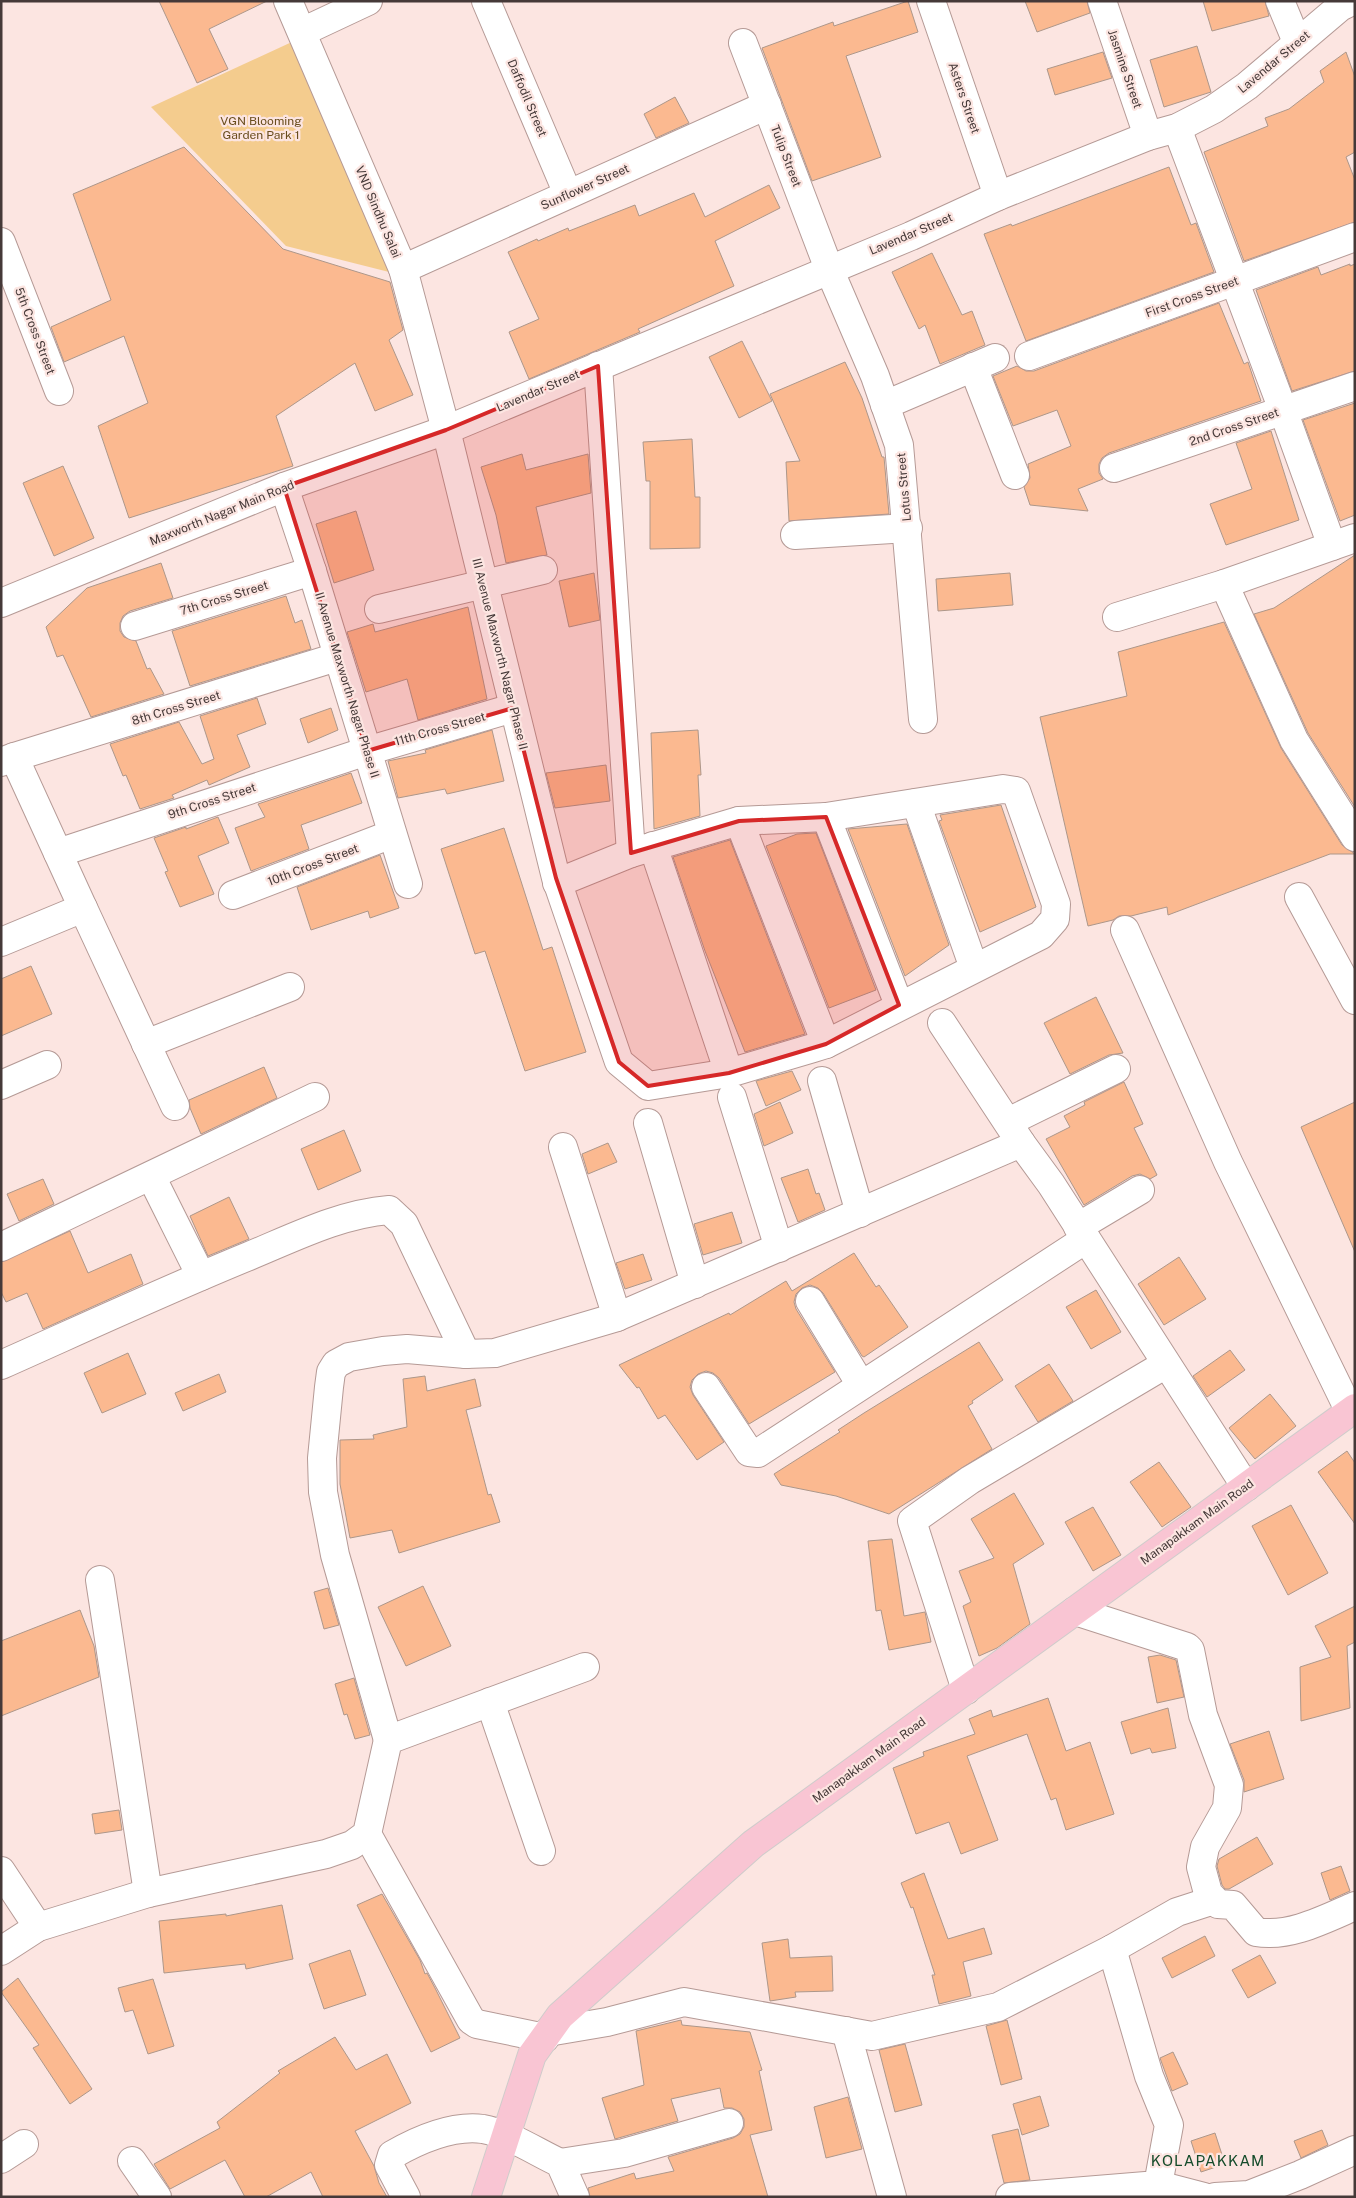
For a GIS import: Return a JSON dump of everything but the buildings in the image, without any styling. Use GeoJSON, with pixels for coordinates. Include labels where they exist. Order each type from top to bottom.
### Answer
{"type":"FeatureCollection","features":[{"type":"Feature","properties":{"kind":"main road","name":"Manapakkam Main Road"},"geometry":{"type":"LineString","coordinates":[[486,2197],[532,2055],[560,2016],[753,1844],[1352,1410]]}},
{"type":"Feature","properties":{"kind":"street","name":"VND Sindhu Salai"},"geometry":{"type":"LineString","coordinates":[[288,1],[403,270],[446,430]]}},
{"type":"Feature","properties":{"kind":"street"},"geometry":{"type":"LineString","coordinates":[[302,32],[368,1]]}},
{"type":"Feature","properties":{"kind":"street","name":"Daffodil Street"},"geometry":{"type":"LineString","coordinates":[[486,1],[568,194]]}},
{"type":"Feature","properties":{"kind":"street","name":"Asters Street"},"geometry":{"type":"LineString","coordinates":[[931,1],[998,196]]}},
{"type":"Feature","properties":{"kind":"street","name":"Jasmine Street"},"geometry":{"type":"LineString","coordinates":[[1102,1],[1148,136]]}},
{"type":"Feature","properties":{"kind":"street"},"geometry":{"type":"LineString","coordinates":[[1280,1],[1297,42]]}},
{"type":"Feature","properties":{"kind":"street","name":"Lavendar Street"},"geometry":{"type":"LineString","coordinates":[[446,430],[911,236],[998,196],[1148,136],[1177,128],[1214,109],[1247,86],[1340,7],[1352,1]]}},
{"type":"Feature","properties":{"kind":"street","name":"Tulip Street"},"geometry":{"type":"LineString","coordinates":[[743,44],[829,269]]}},
{"type":"Feature","properties":{"kind":"street","name":"Sunflower Street"},"geometry":{"type":"LineString","coordinates":[[403,270],[767,105]]}},
{"type":"Feature","properties":{"kind":"street"},"geometry":{"type":"LineString","coordinates":[[1118,617],[1224,584],[1343,542],[1283,410],[1233,283],[1177,128]]}},
{"type":"Feature","properties":{"kind":"street","name":"First Cross Street"},"geometry":{"type":"LineString","coordinates":[[1028,356],[1233,283],[1355,237]]}},
{"type":"Feature","properties":{"kind":"street","name":"5th Cross Street"},"geometry":{"type":"LineString","coordinates":[[1,242],[58,392]]}},
{"type":"Feature","properties":{"kind":"street","name":"Lotus Street"},"geometry":{"type":"LineString","coordinates":[[829,269],[885,405],[901,451],[923,719]]}},
{"type":"Feature","properties":{"kind":"street"},"geometry":{"type":"LineString","coordinates":[[885,405],[984,362],[1015,475]]}},
{"type":"Feature","properties":{"kind":"street"},"geometry":{"type":"LineString","coordinates":[[598,366],[642,849],[730,1085],[779,1248]]}},
{"type":"Feature","properties":{"kind":"street","name":"2nd Cross Street"},"geometry":{"type":"LineString","coordinates":[[1114,468],[1355,386]]}},
{"type":"Feature","properties":{"kind":"street","name":"Maxworth Nagar Main Road"},"geometry":{"type":"LineString","coordinates":[[1,603],[284,487],[446,430]]}},
{"type":"Feature","properties":{"kind":"street","name":"III Avenue Maxworth Nagar Phase II"},"geometry":{"type":"LineString","coordinates":[[446,430],[556,880],[619,1062],[648,1086],[730,1085],[826,1044],[899,1005],[1041,935],[1055,919],[1056,904],[1016,791],[1003,789],[916,803]]}},
{"type":"Feature","properties":{"kind":"street","name":"II Avenue Maxworth Nagar Phase II"},"geometry":{"type":"LineString","coordinates":[[284,487],[312,571],[408,884]]}},
{"type":"Feature","properties":{"kind":"street"},"geometry":{"type":"LineString","coordinates":[[796,535],[908,528]]}},
{"type":"Feature","properties":{"kind":"street"},"geometry":{"type":"LineString","coordinates":[[378,609],[543,570]]}},
{"type":"Feature","properties":{"kind":"street","name":"7th Cross Street"},"geometry":{"type":"LineString","coordinates":[[135,626],[312,571]]}},
{"type":"Feature","properties":{"kind":"street"},"geometry":{"type":"LineString","coordinates":[[1224,584],[1294,740],[1355,838]]}},
{"type":"Feature","properties":{"kind":"street","name":"8th Cross Street"},"geometry":{"type":"LineString","coordinates":[[8,760],[338,657]]}},
{"type":"Feature","properties":{"kind":"street","name":"11th Cross Street"},"geometry":{"type":"LineString","coordinates":[[367,750],[513,708]]}},
{"type":"Feature","properties":{"kind":"street","name":"9th Cross Street"},"geometry":{"type":"LineString","coordinates":[[58,853],[367,750]]}},
{"type":"Feature","properties":{"kind":"street"},"geometry":{"type":"LineString","coordinates":[[8,760],[58,853],[175,1106]]}},
{"type":"Feature","properties":{"kind":"street"},"geometry":{"type":"LineString","coordinates":[[556,880],[642,849],[739,821],[826,818],[916,803],[974,968]]}},
{"type":"Feature","properties":{"kind":"street"},"geometry":{"type":"LineString","coordinates":[[826,818],[899,1005]]}},
{"type":"Feature","properties":{"kind":"street"},"geometry":{"type":"LineString","coordinates":[[739,821],[826,1044]]}},
{"type":"Feature","properties":{"kind":"street","name":"10th Cross Street"},"geometry":{"type":"LineString","coordinates":[[233,895],[392,834]]}},
{"type":"Feature","properties":{"kind":"street"},"geometry":{"type":"LineString","coordinates":[[1298,897],[1355,1000]]}},
{"type":"Feature","properties":{"kind":"street"},"geometry":{"type":"LineString","coordinates":[[1,942],[83,908]]}},
{"type":"Feature","properties":{"kind":"street"},"geometry":{"type":"LineString","coordinates":[[1125,930],[1228,1162],[1352,1410]]}},
{"type":"Feature","properties":{"kind":"street"},"geometry":{"type":"LineString","coordinates":[[146,1044],[290,986]]}},
{"type":"Feature","properties":{"kind":"street"},"geometry":{"type":"LineString","coordinates":[[942,1023],[1082,1233],[1246,1487]]}},
{"type":"Feature","properties":{"kind":"street"},"geometry":{"type":"LineString","coordinates":[[1,1084],[47,1065]]}},
{"type":"Feature","properties":{"kind":"street"},"geometry":{"type":"LineString","coordinates":[[1,1951],[38,1927],[148,1893],[326,1854],[352,1845],[367,1834],[388,1740],[335,1555],[323,1492],[322,1458],[331,1372],[336,1364],[349,1357],[407,1349],[466,1354],[495,1353],[617,1317],[860,1213],[1015,1132],[1116,1069]]}},
{"type":"Feature","properties":{"kind":"street"},"geometry":{"type":"LineString","coordinates":[[822,1081],[860,1213]]}},
{"type":"Feature","properties":{"kind":"street"},"geometry":{"type":"LineString","coordinates":[[1,1247],[315,1097]]}},
{"type":"Feature","properties":{"kind":"street"},"geometry":{"type":"LineString","coordinates":[[648,1123],[695,1284]]}},
{"type":"Feature","properties":{"kind":"street"},"geometry":{"type":"LineString","coordinates":[[563,1147],[617,1317]]}},
{"type":"Feature","properties":{"kind":"street"},"geometry":{"type":"LineString","coordinates":[[151,1176],[201,1276]]}},
{"type":"Feature","properties":{"kind":"street"},"geometry":{"type":"LineString","coordinates":[[706,1387],[749,1452],[753,1454],[761,1451],[861,1385],[1082,1233],[1140,1190]]}},
{"type":"Feature","properties":{"kind":"street"},"geometry":{"type":"LineString","coordinates":[[1,1365],[201,1276],[334,1221],[368,1211],[390,1210],[404,1224],[466,1354]]}},
{"type":"Feature","properties":{"kind":"street"},"geometry":{"type":"LineString","coordinates":[[810,1301],[861,1385]]}},
{"type":"Feature","properties":{"kind":"street"},"geometry":{"type":"LineString","coordinates":[[966,1690],[912,1521],[970,1480],[1166,1364]]}},
{"type":"Feature","properties":{"kind":"street"},"geometry":{"type":"LineString","coordinates":[[100,1580],[148,1893]]}},
{"type":"Feature","properties":{"kind":"street"},"geometry":{"type":"LineString","coordinates":[[1075,1611],[1187,1647],[1190,1650],[1203,1715],[1229,1785],[1227,1808],[1205,1846],[1201,1867],[1208,1893],[1214,1900],[1218,1904],[1233,1905],[1256,1932],[1268,1934],[1316,1923],[1355,1906]]}},
{"type":"Feature","properties":{"kind":"street"},"geometry":{"type":"LineString","coordinates":[[388,1740],[585,1667]]}},
{"type":"Feature","properties":{"kind":"street"},"geometry":{"type":"LineString","coordinates":[[490,1702],[541,1851]]}},
{"type":"Feature","properties":{"kind":"street"},"geometry":{"type":"LineString","coordinates":[[367,1834],[471,2020],[477,2024],[546,2035],[607,2022],[684,2002],[872,2036],[998,2008],[1112,1950],[1177,1912],[1214,1900]]}},
{"type":"Feature","properties":{"kind":"street"},"geometry":{"type":"LineString","coordinates":[[1,1871],[38,1927]]}},
{"type":"Feature","properties":{"kind":"street"},"geometry":{"type":"LineString","coordinates":[[1112,1950],[1149,2076],[1169,2125],[1158,2186]]}},
{"type":"Feature","properties":{"kind":"street"},"geometry":{"type":"LineString","coordinates":[[846,2031],[892,2197]]}},
{"type":"Feature","properties":{"kind":"street"},"geometry":{"type":"LineString","coordinates":[[406,2197],[389,2165],[392,2155],[407,2146],[460,2128],[484,2129],[506,2137],[560,2163],[624,2153],[729,2123]]}},
{"type":"Feature","properties":{"kind":"street"},"geometry":{"type":"LineString","coordinates":[[1,2159],[24,2144]]}},
{"type":"Feature","properties":{"kind":"street"},"geometry":{"type":"LineString","coordinates":[[1215,2197],[1305,2186],[1355,2150]]}},
{"type":"Feature","properties":{"kind":"street"},"geometry":{"type":"LineString","coordinates":[[132,2161],[157,2197]]}},
{"type":"Feature","properties":{"kind":"street"},"geometry":{"type":"LineString","coordinates":[[560,2163],[575,2197]]}},
{"type":"Feature","properties":{"kind":"street"},"geometry":{"type":"LineString","coordinates":[[1010,2197],[1158,2186],[1204,2197]]}},
{"type":"Feature","properties":{"kind":"highlighted area"},"geometry":{"type":"Polygon","coordinates":[[[598,366],[631,853],[739,821],[826,817],[899,1005],[826,1044],[729,1073],[648,1086],[619,1062],[556,878],[513,708],[367,751],[284,487],[446,430],[598,366]]]}},
{"type":"Feature","properties":{"kind":"green space","name":"VGN Blooming Garden Park 1"},"geometry":{"type":"Polygon","coordinates":[[[294,41],[393,273],[286,246],[151,107],[294,41]]]}},
{"type":"Feature","properties":{"kind":"district","name":"KOLAPAKKAM"},"geometry":{"type":"Point","coordinates":[1208,2160]}}]}
